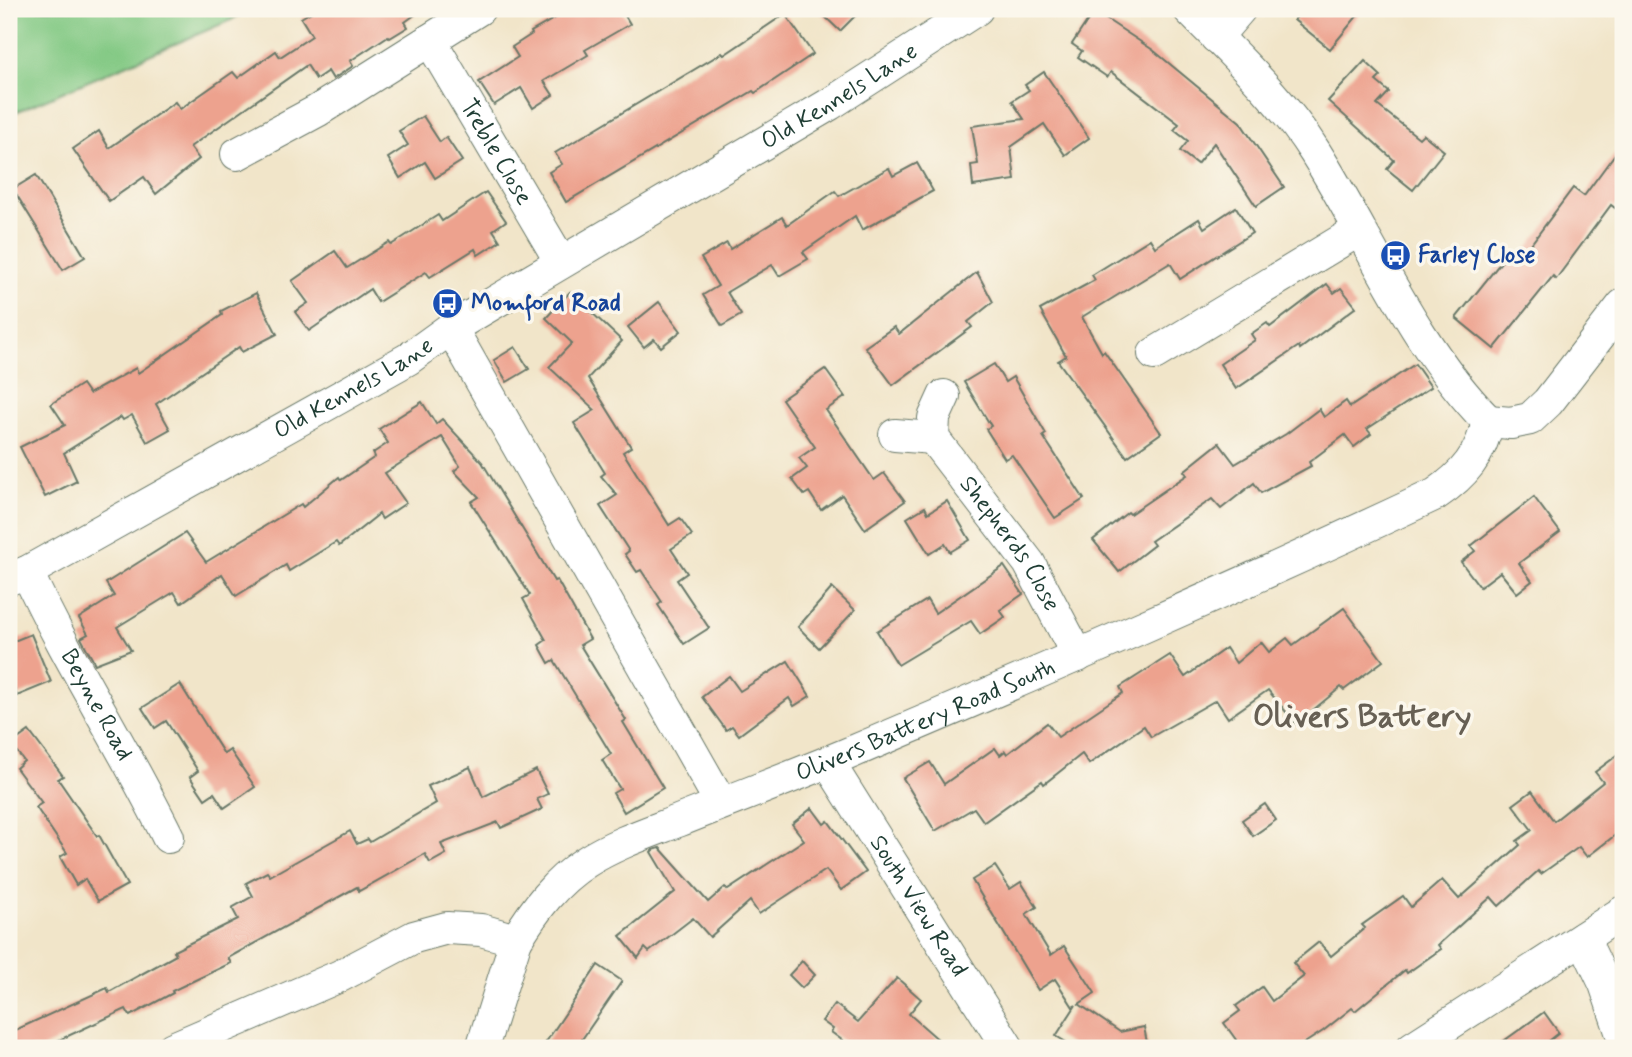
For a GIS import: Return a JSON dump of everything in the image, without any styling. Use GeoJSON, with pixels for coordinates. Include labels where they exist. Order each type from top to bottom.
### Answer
{"type":"FeatureCollection","features":[{"type":"Feature","properties":{"kind":"street"},"geometry":{"type":"LineString","coordinates":[[237,154],[317,111],[478,9]]}},
{"type":"Feature","properties":{"kind":"street","name":"Old Kennels Lane"},"geometry":{"type":"LineString","coordinates":[[18,576],[408,359],[451,328],[830,104],[977,9]]}},
{"type":"Feature","properties":{"kind":"street"},"geometry":{"type":"LineString","coordinates":[[1188,9],[1275,97],[1314,152],[1441,366],[1467,400],[1488,421],[1511,423],[1530,419],[1548,402],[1623,305]]}},
{"type":"Feature","properties":{"kind":"street"},"geometry":{"type":"LineString","coordinates":[[1216,37],[1240,9]]}},
{"type":"Feature","properties":{"kind":"street","name":"Treble Close"},"geometry":{"type":"LineString","coordinates":[[430,40],[561,262]]}},
{"type":"Feature","properties":{"kind":"street"},"geometry":{"type":"LineString","coordinates":[[1154,354],[1359,230]]}},
{"type":"Feature","properties":{"kind":"street"},"geometry":{"type":"LineString","coordinates":[[451,328],[721,803]]}},
{"type":"Feature","properties":{"kind":"street"},"geometry":{"type":"LineString","coordinates":[[895,435],[933,438],[934,418],[944,396]]}},
{"type":"Feature","properties":{"kind":"street","name":"Olivers Battery Road South"},"geometry":{"type":"LineString","coordinates":[[482,1048],[516,940],[537,906],[560,882],[586,862],[629,840],[828,762],[1078,656],[1258,577],[1436,494],[1458,478],[1471,462],[1485,436],[1488,421]]}},
{"type":"Feature","properties":{"kind":"street","name":"Shepherds Close"},"geometry":{"type":"LineString","coordinates":[[933,438],[1029,563],[1078,656]]}},
{"type":"Feature","properties":{"kind":"street","name":"Beyne Road"},"geometry":{"type":"LineString","coordinates":[[18,576],[50,623],[136,771],[169,837]]}},
{"type":"Feature","properties":{"kind":"street","name":"South View Road"},"geometry":{"type":"LineString","coordinates":[[828,762],[1008,1048]]}},
{"type":"Feature","properties":{"kind":"street"},"geometry":{"type":"LineString","coordinates":[[1412,1048],[1623,912]]}},
{"type":"Feature","properties":{"kind":"street"},"geometry":{"type":"LineString","coordinates":[[173,1048],[340,976],[415,937],[447,928],[481,930],[516,940]]}},
{"type":"Feature","properties":{"kind":"street"},"geometry":{"type":"LineString","coordinates":[[1583,938],[1605,984],[1623,1037]]}},
{"type":"Feature","properties":{"kind":"green space"},"geometry":{"type":"Polygon","coordinates":[[[9,9],[249,9],[231,20],[9,115],[9,9]]]}},
{"type":"Feature","properties":{"kind":"building"},"geometry":{"type":"Polygon","coordinates":[[[316,9],[423,9],[405,22],[408,27],[390,38],[388,36],[350,61],[353,66],[333,79],[328,71],[316,79],[307,65],[190,147],[199,159],[156,194],[144,177],[109,201],[73,149],[99,131],[109,148],[175,102],[180,109],[233,72],[238,78],[276,51],[280,57],[312,36],[301,18],[316,9]]]}},
{"type":"Feature","properties":{"kind":"building"},"geometry":{"type":"Polygon","coordinates":[[[571,9],[621,9],[630,24],[585,50],[588,55],[544,81],[553,95],[533,108],[521,88],[494,105],[479,82],[518,57],[512,47],[532,34],[531,32],[571,9]]]}},
{"type":"Feature","properties":{"kind":"building"},"geometry":{"type":"Polygon","coordinates":[[[817,9],[862,9],[840,31],[817,9]]]}},
{"type":"Feature","properties":{"kind":"building"},"geometry":{"type":"Polygon","coordinates":[[[1303,9],[1363,9],[1330,49],[1294,20],[1303,9]]]}},
{"type":"Feature","properties":{"kind":"building"},"geometry":{"type":"Polygon","coordinates":[[[1094,11],[1153,50],[1240,122],[1284,187],[1256,206],[1214,143],[1197,164],[1180,151],[1188,141],[1174,130],[1179,124],[1111,72],[1107,77],[1078,57],[1082,51],[1072,44],[1094,11]]]}},
{"type":"Feature","properties":{"kind":"building"},"geometry":{"type":"Polygon","coordinates":[[[785,14],[813,54],[755,93],[753,91],[566,202],[549,172],[562,164],[555,153],[722,53],[724,55],[785,14]]]}},
{"type":"Feature","properties":{"kind":"building"},"geometry":{"type":"Polygon","coordinates":[[[1365,61],[1381,76],[1376,81],[1389,92],[1377,105],[1419,138],[1423,134],[1444,151],[1413,190],[1387,169],[1394,160],[1328,101],[1365,61]]]}},
{"type":"Feature","properties":{"kind":"building"},"geometry":{"type":"Polygon","coordinates":[[[1044,72],[1089,138],[1065,155],[1044,124],[1011,147],[1015,180],[973,186],[971,165],[978,164],[972,126],[1024,119],[1012,101],[1029,90],[1025,85],[1044,72]]]}},
{"type":"Feature","properties":{"kind":"building"},"geometry":{"type":"Polygon","coordinates":[[[423,116],[440,142],[446,137],[462,161],[435,178],[425,162],[400,178],[388,158],[408,145],[399,131],[423,116]]]}},
{"type":"Feature","properties":{"kind":"building"},"geometry":{"type":"Polygon","coordinates":[[[1623,143],[1623,198],[1615,208],[1611,205],[1556,279],[1553,276],[1494,349],[1456,318],[1509,252],[1519,260],[1573,188],[1584,196],[1623,143]]]}},
{"type":"Feature","properties":{"kind":"building"},"geometry":{"type":"Polygon","coordinates":[[[917,163],[933,191],[862,230],[855,216],[803,252],[808,259],[779,276],[772,265],[727,292],[741,315],[722,326],[703,295],[718,286],[701,258],[727,243],[730,249],[782,217],[787,225],[835,191],[839,196],[889,168],[893,176],[917,163]]]}},
{"type":"Feature","properties":{"kind":"building"},"geometry":{"type":"Polygon","coordinates":[[[36,175],[85,257],[63,270],[13,189],[36,175]]]}},
{"type":"Feature","properties":{"kind":"building"},"geometry":{"type":"Polygon","coordinates":[[[486,192],[506,221],[493,230],[500,241],[478,255],[475,249],[430,277],[426,272],[378,302],[370,289],[309,331],[295,312],[308,303],[292,281],[335,251],[347,268],[389,242],[391,245],[438,215],[442,221],[486,192]]]}},
{"type":"Feature","properties":{"kind":"building"},"geometry":{"type":"Polygon","coordinates":[[[1236,207],[1252,233],[1180,279],[1170,263],[1082,317],[1102,353],[1104,351],[1161,433],[1127,457],[1058,361],[1066,356],[1040,310],[1095,280],[1092,275],[1150,239],[1155,247],[1199,219],[1204,228],[1236,207]]]}},
{"type":"Feature","properties":{"kind":"building"},"geometry":{"type":"Polygon","coordinates":[[[977,272],[993,302],[968,322],[972,327],[893,385],[865,347],[894,327],[899,334],[977,272]]]}},
{"type":"Feature","properties":{"kind":"building"},"geometry":{"type":"Polygon","coordinates":[[[1327,284],[1334,293],[1341,288],[1356,307],[1300,349],[1299,346],[1236,389],[1220,364],[1255,340],[1251,334],[1267,323],[1270,327],[1327,284]]]}},
{"type":"Feature","properties":{"kind":"building"},"geometry":{"type":"Polygon","coordinates":[[[570,292],[622,341],[588,378],[631,447],[623,452],[669,525],[680,518],[692,535],[671,549],[687,573],[677,580],[709,628],[684,644],[658,605],[662,602],[641,570],[637,572],[625,554],[629,551],[600,506],[617,495],[601,476],[605,473],[574,423],[595,410],[549,367],[572,343],[546,318],[570,292]]]}},
{"type":"Feature","properties":{"kind":"building"},"geometry":{"type":"Polygon","coordinates":[[[256,293],[277,334],[242,352],[239,347],[156,404],[170,429],[147,442],[132,415],[123,420],[121,417],[64,453],[77,481],[45,497],[20,447],[65,425],[51,404],[82,384],[89,394],[136,368],[138,373],[222,315],[221,311],[256,293]]]}},
{"type":"Feature","properties":{"kind":"building"},"geometry":{"type":"Polygon","coordinates":[[[659,302],[681,331],[661,347],[654,339],[644,347],[628,327],[659,302]]]}},
{"type":"Feature","properties":{"kind":"building"},"geometry":{"type":"Polygon","coordinates":[[[515,347],[529,369],[507,382],[494,360],[515,347]]]}},
{"type":"Feature","properties":{"kind":"building"},"geometry":{"type":"Polygon","coordinates":[[[994,364],[1005,382],[1013,377],[1046,434],[1043,436],[1084,499],[1055,518],[1012,455],[1005,459],[986,429],[991,426],[964,382],[994,364]]]}},
{"type":"Feature","properties":{"kind":"building"},"geometry":{"type":"Polygon","coordinates":[[[1415,364],[1431,387],[1367,429],[1371,434],[1354,447],[1345,435],[1309,462],[1311,466],[1261,493],[1254,483],[1221,509],[1212,499],[1151,541],[1154,545],[1119,572],[1093,540],[1128,512],[1130,514],[1187,475],[1184,471],[1219,443],[1235,464],[1286,434],[1319,409],[1324,417],[1346,401],[1350,407],[1415,364]]]}},
{"type":"Feature","properties":{"kind":"building"},"geometry":{"type":"Polygon","coordinates":[[[825,369],[845,397],[826,410],[874,480],[884,473],[905,501],[865,529],[842,495],[821,510],[809,492],[804,495],[792,479],[807,468],[799,458],[815,447],[782,399],[825,369]]]}},
{"type":"Feature","properties":{"kind":"building"},"geometry":{"type":"Polygon","coordinates":[[[422,402],[436,424],[442,419],[482,462],[554,581],[557,580],[590,639],[580,645],[626,720],[623,722],[663,788],[624,812],[613,793],[620,789],[602,760],[611,754],[554,660],[549,663],[539,645],[546,640],[523,599],[530,595],[471,502],[479,497],[454,471],[460,466],[442,437],[385,473],[406,503],[382,519],[379,514],[339,546],[336,542],[289,571],[286,565],[236,596],[222,574],[181,603],[174,592],[117,627],[131,650],[95,664],[81,638],[88,634],[79,618],[114,596],[106,583],[185,533],[206,562],[301,504],[303,507],[339,477],[341,480],[375,457],[373,453],[388,443],[379,429],[422,402]]]}},
{"type":"Feature","properties":{"kind":"building"},"geometry":{"type":"Polygon","coordinates":[[[1534,497],[1560,532],[1519,563],[1532,581],[1517,593],[1500,572],[1480,587],[1461,562],[1475,551],[1471,546],[1534,497]]]}},
{"type":"Feature","properties":{"kind":"building"},"geometry":{"type":"Polygon","coordinates":[[[947,501],[970,540],[950,552],[945,544],[929,554],[907,518],[925,507],[928,513],[947,501]]]}},
{"type":"Feature","properties":{"kind":"building"},"geometry":{"type":"Polygon","coordinates":[[[1004,566],[1023,594],[1000,610],[1005,617],[980,634],[971,621],[898,665],[877,631],[927,600],[935,613],[1004,566]]]}},
{"type":"Feature","properties":{"kind":"building"},"geometry":{"type":"Polygon","coordinates":[[[832,588],[855,610],[819,648],[798,627],[832,588]]]}},
{"type":"Feature","properties":{"kind":"building"},"geometry":{"type":"Polygon","coordinates":[[[1344,608],[1383,661],[1344,690],[1341,687],[1296,724],[1268,690],[1228,718],[1216,700],[1151,737],[1144,726],[1089,764],[1082,754],[1044,784],[1042,781],[984,822],[974,808],[935,831],[903,778],[930,762],[944,784],[995,748],[1000,755],[1005,751],[1007,754],[1047,723],[1058,737],[1123,693],[1120,687],[1170,655],[1185,677],[1226,648],[1236,663],[1261,642],[1269,652],[1287,638],[1293,645],[1344,608]]]}},
{"type":"Feature","properties":{"kind":"building"},"geometry":{"type":"Polygon","coordinates":[[[31,634],[51,682],[17,696],[9,675],[9,643],[31,634]]]}},
{"type":"Feature","properties":{"kind":"building"},"geometry":{"type":"Polygon","coordinates":[[[788,661],[810,696],[794,706],[789,698],[739,735],[732,726],[726,730],[702,697],[729,676],[740,691],[788,661]]]}},
{"type":"Feature","properties":{"kind":"building"},"geometry":{"type":"Polygon","coordinates":[[[180,684],[224,754],[230,750],[255,787],[224,808],[214,793],[205,799],[190,777],[198,771],[166,721],[155,728],[142,708],[180,684]]]}},
{"type":"Feature","properties":{"kind":"building"},"geometry":{"type":"Polygon","coordinates":[[[29,731],[63,776],[58,779],[97,836],[99,835],[127,885],[98,901],[85,879],[76,885],[60,857],[67,853],[36,807],[42,803],[16,768],[24,761],[11,744],[29,731]]]}},
{"type":"Feature","properties":{"kind":"building"},"geometry":{"type":"Polygon","coordinates":[[[1623,751],[1623,829],[1587,857],[1579,847],[1541,874],[1538,871],[1499,906],[1491,897],[1438,945],[1441,949],[1407,973],[1405,970],[1355,1011],[1352,1008],[1297,1048],[1242,1048],[1224,1023],[1240,1011],[1236,1006],[1262,987],[1272,1001],[1304,976],[1293,963],[1319,942],[1331,956],[1365,928],[1362,925],[1403,896],[1411,907],[1442,880],[1459,899],[1520,845],[1517,841],[1532,830],[1513,805],[1532,791],[1554,821],[1603,782],[1595,772],[1623,751]]]}},
{"type":"Feature","properties":{"kind":"building"},"geometry":{"type":"Polygon","coordinates":[[[470,767],[483,797],[536,770],[548,794],[537,799],[542,809],[501,828],[498,822],[441,844],[446,854],[430,863],[425,854],[359,891],[357,887],[228,958],[231,963],[172,991],[173,993],[130,1016],[126,1009],[42,1048],[9,1048],[9,1033],[107,988],[109,992],[176,955],[174,951],[238,919],[232,908],[253,896],[246,883],[267,872],[270,876],[350,831],[357,844],[368,839],[370,842],[436,803],[428,786],[470,767]]]}},
{"type":"Feature","properties":{"kind":"building"},"geometry":{"type":"Polygon","coordinates":[[[1265,804],[1276,820],[1253,836],[1242,820],[1265,804]]]}},
{"type":"Feature","properties":{"kind":"building"},"geometry":{"type":"Polygon","coordinates":[[[812,808],[824,824],[828,821],[866,872],[841,890],[826,870],[759,914],[750,901],[710,937],[693,918],[649,952],[645,948],[638,958],[620,936],[675,892],[651,852],[653,850],[660,848],[708,902],[725,887],[728,890],[804,840],[792,824],[812,808]]]}},
{"type":"Feature","properties":{"kind":"building"},"geometry":{"type":"Polygon","coordinates":[[[995,866],[1010,889],[1021,882],[1037,907],[1026,914],[1051,955],[1064,946],[1095,993],[1079,1004],[1120,1032],[1144,1027],[1148,1048],[1076,1048],[1056,1036],[1076,1005],[1073,1007],[1055,979],[1038,990],[972,880],[995,866]]]}},
{"type":"Feature","properties":{"kind":"building"},"geometry":{"type":"Polygon","coordinates":[[[802,961],[815,975],[802,988],[789,975],[802,961]]]}},
{"type":"Feature","properties":{"kind":"building"},"geometry":{"type":"Polygon","coordinates":[[[598,965],[622,981],[576,1048],[542,1048],[598,965]]]}},
{"type":"Feature","properties":{"kind":"building"},"geometry":{"type":"Polygon","coordinates":[[[897,978],[921,999],[909,1014],[948,1048],[853,1048],[831,1032],[833,1029],[822,1021],[835,1004],[858,1022],[897,978]]]}},
{"type":"Feature","properties":{"kind":"building"},"geometry":{"type":"Polygon","coordinates":[[[1544,1012],[1559,1033],[1549,1041],[1554,1048],[1494,1048],[1544,1012]]]}},
{"type":"Feature","properties":{"kind":"place","name":"Farley Close"},"geometry":{"type":"Point","coordinates":[1395,255]}},
{"type":"Feature","properties":{"kind":"place","name":"Momford Road"},"geometry":{"type":"Point","coordinates":[448,303]}},
{"type":"Feature","properties":{"kind":"district","name":"Olivers Battery"},"geometry":{"type":"Point","coordinates":[1362,717]}}]}
